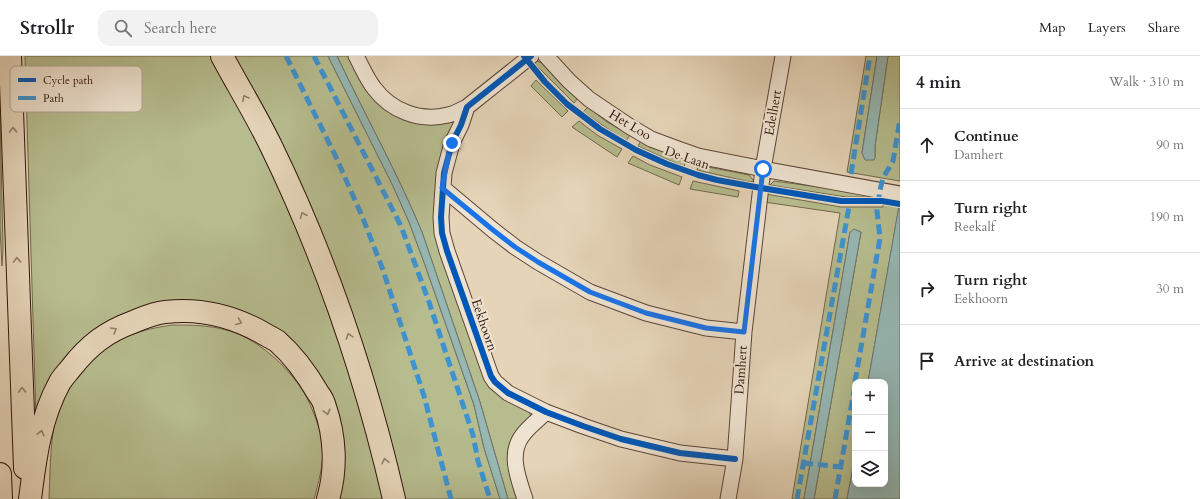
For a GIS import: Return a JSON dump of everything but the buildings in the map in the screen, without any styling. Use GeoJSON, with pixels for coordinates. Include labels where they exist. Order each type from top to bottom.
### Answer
{"type":"FeatureCollection","features":[{"type":"Feature","properties":{"kind":"highway"},"geometry":{"type":"LineString","coordinates":[[10,56],[10,66]]}},
{"type":"Feature","properties":{"kind":"highway"},"geometry":{"type":"LineString","coordinates":[[222,56],[271,145],[319,252],[346,326],[374,415],[394,499]]}},
{"type":"Feature","properties":{"kind":"highway"},"geometry":{"type":"LineString","coordinates":[[12,112],[26,499]]}},
{"type":"Feature","properties":{"kind":"highway"},"geometry":{"type":"LineString","coordinates":[[30,499],[35,458],[50,404],[61,381],[81,356],[99,339],[117,328],[164,312],[190,311],[213,313],[239,321],[276,340],[312,381],[325,405],[331,428],[334,450],[334,471],[328,499]]}},
{"type":"Feature","properties":{"kind":"highway"},"geometry":{"type":"LineString","coordinates":[[0,474],[1,499]]}},
{"type":"Feature","properties":{"kind":"street"},"geometry":{"type":"LineString","coordinates":[[356,56],[374,89],[385,100],[398,110],[423,117],[448,115],[467,107],[531,56]]}},
{"type":"Feature","properties":{"kind":"street","name":"Het Loo"},"geometry":{"type":"LineString","coordinates":[[546,56],[568,81],[589,99],[651,139],[698,156],[899,194]]}},
{"type":"Feature","properties":{"kind":"street","name":"Edelhert"},"geometry":{"type":"LineString","coordinates":[[763,169],[783,56]]}},
{"type":"Feature","properties":{"kind":"street","name":"Eekhoorn"},"geometry":{"type":"LineString","coordinates":[[467,107],[461,125],[452,143],[448,158],[442,188],[440,217],[442,233],[447,251],[491,376],[495,382],[508,393],[546,412],[621,439],[680,453],[735,459]]}},
{"type":"Feature","properties":{"kind":"street","name":"Damhert"},"geometry":{"type":"LineString","coordinates":[[728,499],[735,459],[744,332],[763,169]]}},
{"type":"Feature","properties":{"kind":"street"},"geometry":{"type":"LineString","coordinates":[[442,188],[515,247],[590,292],[646,313],[706,328],[744,332]]}},
{"type":"Feature","properties":{"kind":"street"},"geometry":{"type":"LineString","coordinates":[[526,499],[516,469],[516,447],[523,434],[546,412]]}},
{"type":"Feature","properties":{"kind":"green space"},"geometry":{"type":"Polygon","coordinates":[[[25,56],[216,56],[251,117],[333,307],[386,499],[334,499],[337,422],[258,322],[121,317],[36,418],[27,112],[142,112],[142,66],[25,66],[25,56]]]}},
{"type":"Feature","properties":{"kind":"green space"},"geometry":{"type":"Polygon","coordinates":[[[232,56],[328,56],[393,186],[409,222],[474,405],[484,448],[500,499],[402,499],[232,56]]]}},
{"type":"Feature","properties":{"kind":"green space"},"geometry":{"type":"Polygon","coordinates":[[[337,56],[351,56],[376,99],[453,117],[456,122],[438,188],[485,375],[529,410],[531,418],[522,429],[521,499],[508,499],[480,402],[422,232],[392,166],[337,56]]]}},
{"type":"Feature","properties":{"kind":"green space"},"geometry":{"type":"Polygon","coordinates":[[[866,56],[877,56],[862,153],[866,160],[875,158],[875,146],[888,56],[900,56],[900,181],[847,172],[866,56]]]}},
{"type":"Feature","properties":{"kind":"green space"},"geometry":{"type":"Polygon","coordinates":[[[535,60],[544,64],[578,98],[574,103],[535,64],[535,60]]]}},
{"type":"Feature","properties":{"kind":"green space"},"geometry":{"type":"Polygon","coordinates":[[[536,80],[568,111],[562,117],[531,86],[536,80]]]}},
{"type":"Feature","properties":{"kind":"green space"},"geometry":{"type":"Polygon","coordinates":[[[0,107],[3,249],[2,266],[0,228],[0,107]]]}},
{"type":"Feature","properties":{"kind":"green space"},"geometry":{"type":"Polygon","coordinates":[[[588,107],[607,122],[630,135],[626,141],[583,112],[588,107]]]}},
{"type":"Feature","properties":{"kind":"green space"},"geometry":{"type":"Polygon","coordinates":[[[579,121],[597,135],[622,149],[617,157],[572,127],[579,121]]]}},
{"type":"Feature","properties":{"kind":"green space"},"geometry":{"type":"Polygon","coordinates":[[[641,141],[686,160],[684,167],[638,146],[641,141]]]}},
{"type":"Feature","properties":{"kind":"green space"},"geometry":{"type":"Polygon","coordinates":[[[633,156],[650,165],[682,177],[679,185],[628,163],[633,156]]]}},
{"type":"Feature","properties":{"kind":"green space"},"geometry":{"type":"Polygon","coordinates":[[[698,165],[749,175],[754,181],[750,182],[697,170],[698,165]]]}},
{"type":"Feature","properties":{"kind":"green space"},"geometry":{"type":"Polygon","coordinates":[[[693,181],[739,191],[738,197],[690,189],[693,181]]]}},
{"type":"Feature","properties":{"kind":"green space"},"geometry":{"type":"Polygon","coordinates":[[[774,181],[871,194],[871,197],[846,197],[770,185],[774,181]]]}},
{"type":"Feature","properties":{"kind":"green space"},"geometry":{"type":"Polygon","coordinates":[[[766,194],[841,207],[883,207],[883,204],[899,207],[869,379],[852,379],[852,473],[847,499],[814,499],[861,232],[850,232],[804,499],[792,499],[840,213],[764,202],[766,194]]]}},
{"type":"Feature","properties":{"kind":"green space"},"geometry":{"type":"Polygon","coordinates":[[[172,325],[212,327],[237,334],[248,339],[270,354],[296,381],[309,402],[322,436],[323,444],[320,476],[314,499],[49,499],[54,426],[64,398],[72,384],[92,360],[117,341],[140,332],[172,325]]]}},
{"type":"Feature","properties":{"kind":"water"},"geometry":{"type":"Polygon","coordinates":[[[328,56],[337,56],[392,166],[422,232],[480,402],[508,499],[500,499],[484,448],[474,405],[409,222],[393,186],[328,56]]]}},
{"type":"Feature","properties":{"kind":"water"},"geometry":{"type":"Polygon","coordinates":[[[877,56],[888,56],[875,146],[875,158],[874,160],[865,160],[862,153],[877,56]]]}},
{"type":"Feature","properties":{"kind":"water"},"geometry":{"type":"Polygon","coordinates":[[[900,200],[900,499],[847,499],[852,473],[852,487],[888,487],[888,379],[869,379],[900,200]]]}},
{"type":"Feature","properties":{"kind":"water"},"geometry":{"type":"Polygon","coordinates":[[[854,229],[861,232],[814,499],[804,499],[850,232],[854,229]]]}},
{"type":"Feature","properties":{"kind":"marked path"},"geometry":{"type":"LineString","coordinates":[[286,56],[335,155],[362,216],[383,270],[424,396],[451,499]]}},
{"type":"Feature","properties":{"kind":"marked path"},"geometry":{"type":"LineString","coordinates":[[314,56],[401,226],[429,302],[473,435],[478,461],[490,499]]}},
{"type":"Feature","properties":{"kind":"marked path"},"geometry":{"type":"LineString","coordinates":[[851,174],[870,56]]}},
{"type":"Feature","properties":{"kind":"marked path"},"geometry":{"type":"LineString","coordinates":[[856,379],[880,238],[877,211],[880,190],[883,178],[893,161],[900,120]]}},
{"type":"Feature","properties":{"kind":"marked path"},"geometry":{"type":"LineString","coordinates":[[797,499],[850,201]]}},
{"type":"Feature","properties":{"kind":"marked path"},"geometry":{"type":"LineString","coordinates":[[835,499],[852,402]]}},
{"type":"Feature","properties":{"kind":"marked path"},"geometry":{"type":"LineString","coordinates":[[803,463],[841,467]]}},
{"type":"Feature","properties":{"kind":"cycle path","name":"De Laan"},"geometry":{"type":"LineString","coordinates":[[524,56],[545,82],[567,104],[600,129],[636,150],[667,164],[717,180],[761,188],[841,201],[882,201],[900,204]]}},
{"type":"Feature","properties":{"kind":"cycle path"},"geometry":{"type":"LineString","coordinates":[[531,56],[467,107],[461,125],[452,143],[444,173],[441,217],[442,233],[491,376],[495,382],[508,393],[546,412],[621,439],[680,453],[735,459]]}},
{"type":"Feature","properties":{"kind":"route"},"geometry":{"type":"LineString","coordinates":[[452,143],[444,173],[442,188],[515,247],[538,262],[590,292],[646,313],[706,328],[744,332],[763,169]]}}]}
